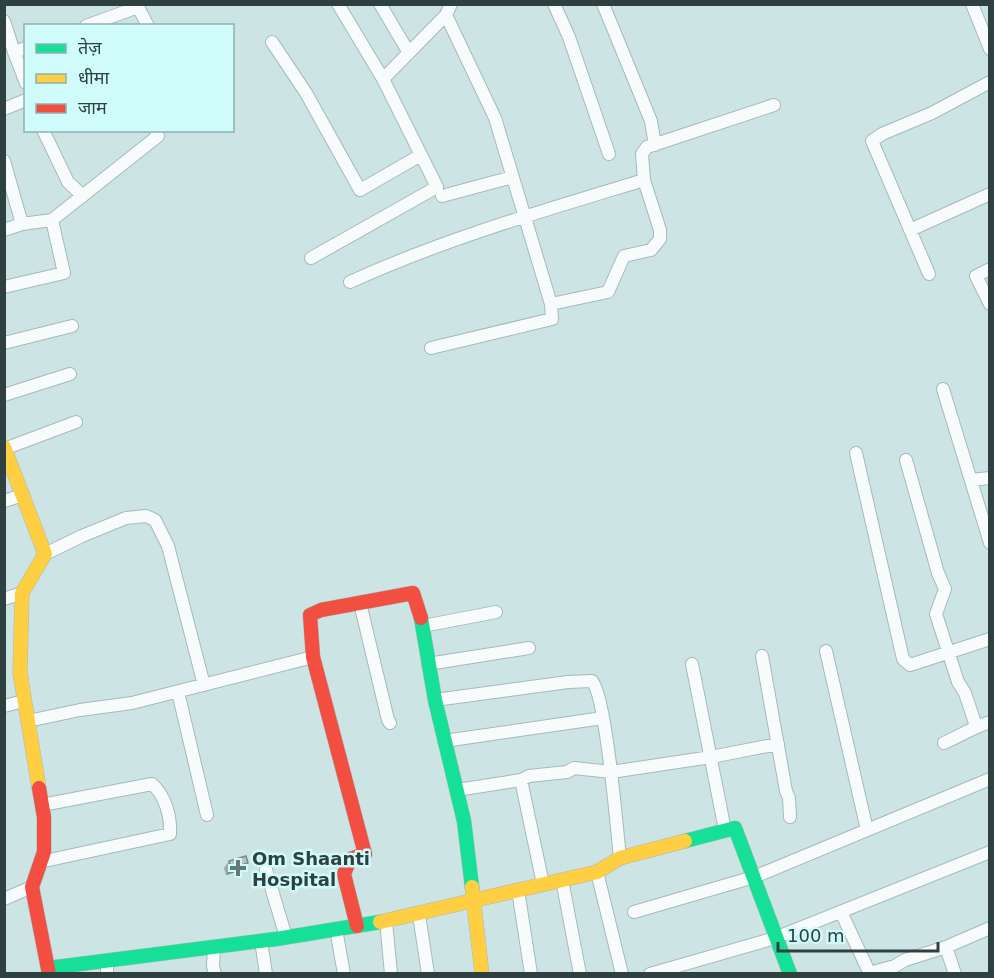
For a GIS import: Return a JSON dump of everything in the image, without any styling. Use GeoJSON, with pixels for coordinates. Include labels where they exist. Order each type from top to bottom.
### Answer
{"type":"FeatureCollection","features":[{"type":"Feature","properties":{"kind":"street"},"geometry":{"type":"LineString","coordinates":[[311,258],[437,188],[383,79],[338,4]]}},
{"type":"Feature","properties":{"kind":"street"},"geometry":{"type":"LineString","coordinates":[[380,4],[409,53]]}},
{"type":"Feature","properties":{"kind":"street"},"geometry":{"type":"LineString","coordinates":[[554,4],[569,37],[609,153]]}},
{"type":"Feature","properties":{"kind":"street"},"geometry":{"type":"LineString","coordinates":[[603,4],[651,121],[655,144]]}},
{"type":"Feature","properties":{"kind":"street"},"geometry":{"type":"LineString","coordinates":[[972,4],[990,49]]}},
{"type":"Feature","properties":{"kind":"street"},"geometry":{"type":"LineString","coordinates":[[91,24],[138,7],[147,24]]}},
{"type":"Feature","properties":{"kind":"street"},"geometry":{"type":"LineString","coordinates":[[383,79],[449,10],[495,118],[551,304],[552,319],[431,348]]}},
{"type":"Feature","properties":{"kind":"street"},"geometry":{"type":"LineString","coordinates":[[4,21],[20,50],[24,72]]}},
{"type":"Feature","properties":{"kind":"street"},"geometry":{"type":"LineString","coordinates":[[272,42],[306,93],[360,190],[421,155]]}},
{"type":"Feature","properties":{"kind":"street"},"geometry":{"type":"LineString","coordinates":[[929,274],[872,141],[990,82]]}},
{"type":"Feature","properties":{"kind":"street"},"geometry":{"type":"LineString","coordinates":[[4,109],[24,101]]}},
{"type":"Feature","properties":{"kind":"street"},"geometry":{"type":"LineString","coordinates":[[551,304],[608,292],[624,256],[651,250],[660,239],[660,230],[644,180],[642,154],[647,147],[774,105]]}},
{"type":"Feature","properties":{"kind":"street"},"geometry":{"type":"LineString","coordinates":[[44,132],[68,182],[83,196]]}},
{"type":"Feature","properties":{"kind":"street"},"geometry":{"type":"LineString","coordinates":[[4,230],[22,224],[52,220],[158,136],[157,132]]}},
{"type":"Feature","properties":{"kind":"street"},"geometry":{"type":"LineString","coordinates":[[4,161],[22,224]]}},
{"type":"Feature","properties":{"kind":"street"},"geometry":{"type":"LineString","coordinates":[[442,196],[513,177]]}},
{"type":"Feature","properties":{"kind":"street"},"geometry":{"type":"LineString","coordinates":[[350,282],[403,258],[525,216],[644,180]]}},
{"type":"Feature","properties":{"kind":"street"},"geometry":{"type":"LineString","coordinates":[[910,230],[990,194]]}},
{"type":"Feature","properties":{"kind":"street"},"geometry":{"type":"LineString","coordinates":[[4,287],[63,273],[52,220]]}},
{"type":"Feature","properties":{"kind":"street"},"geometry":{"type":"LineString","coordinates":[[990,269],[976,276],[990,304]]}},
{"type":"Feature","properties":{"kind":"street"},"geometry":{"type":"LineString","coordinates":[[4,343],[72,326]]}},
{"type":"Feature","properties":{"kind":"street"},"geometry":{"type":"LineString","coordinates":[[4,395],[70,374]]}},
{"type":"Feature","properties":{"kind":"street"},"geometry":{"type":"LineString","coordinates":[[943,389],[990,543]]}},
{"type":"Feature","properties":{"kind":"street"},"geometry":{"type":"LineString","coordinates":[[45,554],[5,448],[76,422]]}},
{"type":"Feature","properties":{"kind":"street"},"geometry":{"type":"LineString","coordinates":[[856,453],[903,659],[910,665],[990,639]]}},
{"type":"Feature","properties":{"kind":"street"},"geometry":{"type":"LineString","coordinates":[[906,460],[938,573],[945,589],[936,615],[958,682],[965,693],[976,726]]}},
{"type":"Feature","properties":{"kind":"street"},"geometry":{"type":"LineString","coordinates":[[971,480],[990,478]]}},
{"type":"Feature","properties":{"kind":"street"},"geometry":{"type":"LineString","coordinates":[[4,501],[23,495]]}},
{"type":"Feature","properties":{"kind":"street"},"geometry":{"type":"LineString","coordinates":[[204,685],[168,546],[155,520],[146,516],[126,518],[45,554],[22,593],[20,673],[44,817],[44,852],[32,887],[49,971],[107,967],[214,947],[419,915],[597,872],[620,858],[735,828],[790,974]]}},
{"type":"Feature","properties":{"kind":"street"},"geometry":{"type":"LineString","coordinates":[[357,926],[344,874],[350,859],[365,854],[313,657],[310,622],[312,612],[412,592],[423,626],[435,700],[464,821],[482,974]]}},
{"type":"Feature","properties":{"kind":"street"},"geometry":{"type":"LineString","coordinates":[[4,599],[22,593]]}},
{"type":"Feature","properties":{"kind":"street"},"geometry":{"type":"LineString","coordinates":[[360,603],[390,723]]}},
{"type":"Feature","properties":{"kind":"street"},"geometry":{"type":"LineString","coordinates":[[423,626],[496,612]]}},
{"type":"Feature","properties":{"kind":"street"},"geometry":{"type":"LineString","coordinates":[[428,664],[529,648]]}},
{"type":"Feature","properties":{"kind":"street"},"geometry":{"type":"LineString","coordinates":[[826,651],[867,830]]}},
{"type":"Feature","properties":{"kind":"street"},"geometry":{"type":"LineString","coordinates":[[762,656],[789,798],[790,817]]}},
{"type":"Feature","properties":{"kind":"street"},"geometry":{"type":"LineString","coordinates":[[28,721],[80,710],[132,703],[313,657]]}},
{"type":"Feature","properties":{"kind":"street"},"geometry":{"type":"LineString","coordinates":[[692,664],[725,830]]}},
{"type":"Feature","properties":{"kind":"street"},"geometry":{"type":"LineString","coordinates":[[435,700],[568,682],[592,681],[598,690],[603,718],[620,858]]}},
{"type":"Feature","properties":{"kind":"street"},"geometry":{"type":"LineString","coordinates":[[178,692],[207,815]]}},
{"type":"Feature","properties":{"kind":"street"},"geometry":{"type":"LineString","coordinates":[[4,706],[24,701]]}},
{"type":"Feature","properties":{"kind":"street"},"geometry":{"type":"LineString","coordinates":[[444,741],[603,718]]}},
{"type":"Feature","properties":{"kind":"street"},"geometry":{"type":"LineString","coordinates":[[944,742],[976,726],[990,722]]}},
{"type":"Feature","properties":{"kind":"street"},"geometry":{"type":"LineString","coordinates":[[457,790],[521,780],[530,776],[567,772],[574,768],[610,772],[711,757],[778,744]]}},
{"type":"Feature","properties":{"kind":"street"},"geometry":{"type":"LineString","coordinates":[[634,912],[754,878],[990,779]]}},
{"type":"Feature","properties":{"kind":"street"},"geometry":{"type":"LineString","coordinates":[[521,780],[543,884]]}},
{"type":"Feature","properties":{"kind":"street"},"geometry":{"type":"LineString","coordinates":[[40,862],[170,834],[162,792],[152,784],[42,805]]}},
{"type":"Feature","properties":{"kind":"street"},"geometry":{"type":"LineString","coordinates":[[650,974],[775,938],[990,852]]}},
{"type":"Feature","properties":{"kind":"street"},"geometry":{"type":"LineString","coordinates":[[266,870],[286,937]]}},
{"type":"Feature","properties":{"kind":"street"},"geometry":{"type":"LineString","coordinates":[[597,872],[622,974]]}},
{"type":"Feature","properties":{"kind":"street"},"geometry":{"type":"LineString","coordinates":[[562,880],[580,974]]}},
{"type":"Feature","properties":{"kind":"street"},"geometry":{"type":"LineString","coordinates":[[4,899],[32,887]]}},
{"type":"Feature","properties":{"kind":"street"},"geometry":{"type":"LineString","coordinates":[[518,890],[531,974]]}},
{"type":"Feature","properties":{"kind":"street"},"geometry":{"type":"LineString","coordinates":[[841,912],[870,973],[946,947],[990,928]]}},
{"type":"Feature","properties":{"kind":"street"},"geometry":{"type":"LineString","coordinates":[[419,915],[428,974]]}},
{"type":"Feature","properties":{"kind":"street"},"geometry":{"type":"LineString","coordinates":[[386,921],[391,974]]}},
{"type":"Feature","properties":{"kind":"street"},"geometry":{"type":"LineString","coordinates":[[336,929],[344,974]]}},
{"type":"Feature","properties":{"kind":"street"},"geometry":{"type":"LineString","coordinates":[[261,941],[266,974]]}},
{"type":"Feature","properties":{"kind":"street"},"geometry":{"type":"LineString","coordinates":[[214,947],[215,974]]}},
{"type":"Feature","properties":{"kind":"street"},"geometry":{"type":"LineString","coordinates":[[946,947],[955,974]]}},
{"type":"Feature","properties":{"kind":"building"},"geometry":{"type":"Polygon","coordinates":[[[246,856],[248,863],[231,868],[229,861],[246,856]]]}},
{"type":"Feature","properties":{"kind":"traffic: fast"},"geometry":{"type":"LineString","coordinates":[[421,618],[435,700],[464,821],[472,887]]}},
{"type":"Feature","properties":{"kind":"traffic: fast"},"geometry":{"type":"LineString","coordinates":[[685,841],[735,828],[790,974]]}},
{"type":"Feature","properties":{"kind":"traffic: fast"},"geometry":{"type":"LineString","coordinates":[[49,968],[276,939],[380,922]]}},
{"type":"Feature","properties":{"kind":"traffic: slow"},"geometry":{"type":"LineString","coordinates":[[4,447],[45,554],[22,593],[20,673],[39,788]]}},
{"type":"Feature","properties":{"kind":"traffic: slow"},"geometry":{"type":"LineString","coordinates":[[380,922],[597,872],[620,858],[685,841]]}},
{"type":"Feature","properties":{"kind":"traffic: slow"},"geometry":{"type":"LineString","coordinates":[[472,887],[482,974]]}},
{"type":"Feature","properties":{"kind":"traffic: jam"},"geometry":{"type":"LineString","coordinates":[[357,926],[344,874],[350,859],[365,854],[313,657],[310,615],[321,610],[413,593],[421,618]]}},
{"type":"Feature","properties":{"kind":"traffic: jam"},"geometry":{"type":"LineString","coordinates":[[39,788],[44,817],[44,852],[32,887],[49,974]]}},
{"type":"Feature","properties":{"kind":"place","name":"Om Shaanti Hospital"},"geometry":{"type":"Point","coordinates":[238,868]}}]}
